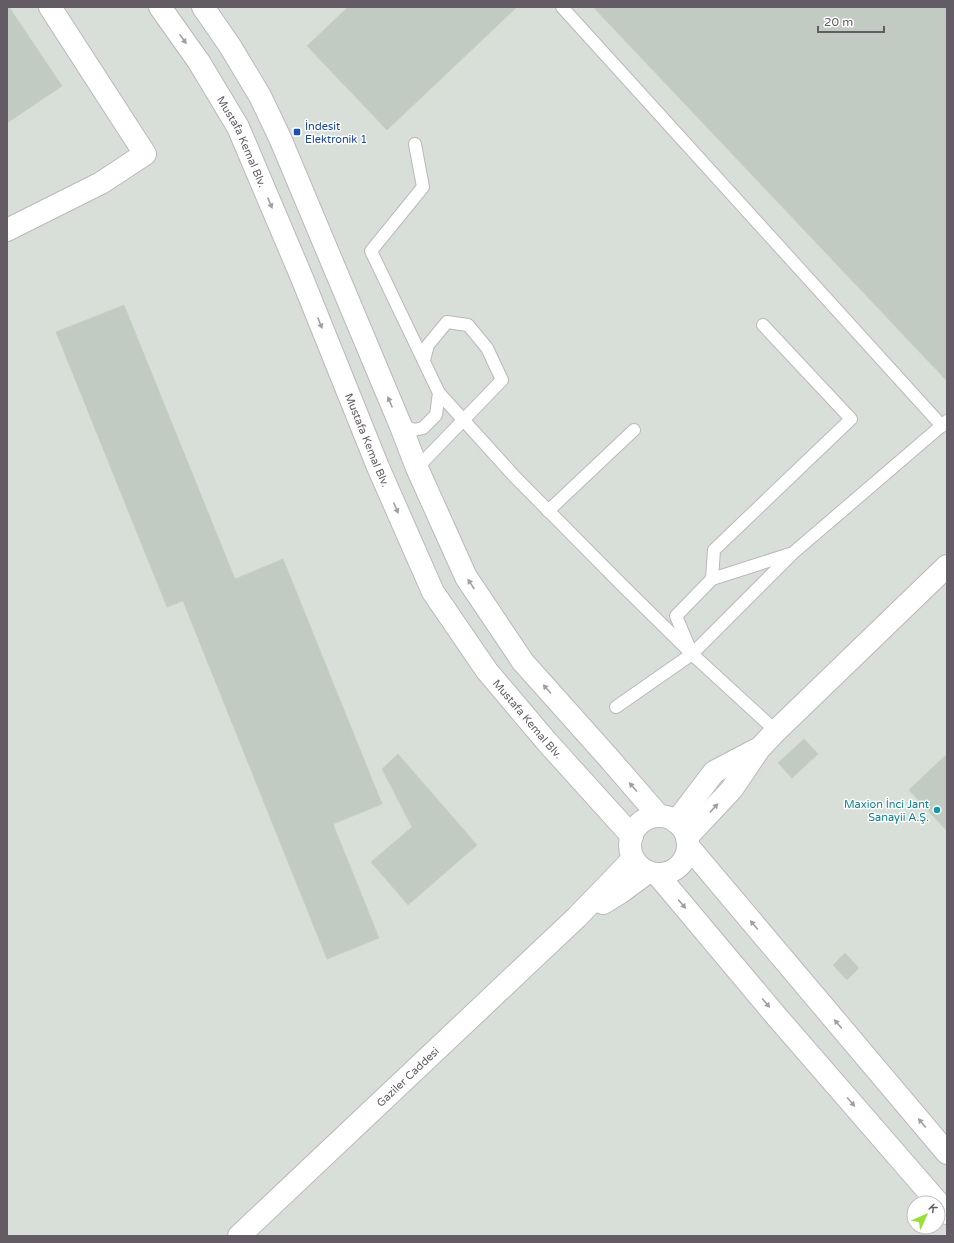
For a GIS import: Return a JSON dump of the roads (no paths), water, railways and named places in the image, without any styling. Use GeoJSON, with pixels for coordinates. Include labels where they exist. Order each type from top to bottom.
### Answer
{"type":"FeatureCollection","features":[{"type":"Feature","properties":{"kind":"street"},"geometry":{"type":"LineString","coordinates":[[7,230],[101,183],[145,154],[50,7]]}},
{"type":"Feature","properties":{"kind":"street","name":"Mustafa Kemal Blv."},"geometry":{"type":"LineString","coordinates":[[160,7],[199,62],[238,128],[302,278],[378,467],[433,592],[487,671],[547,742],[632,836]]}},
{"type":"Feature","properties":{"kind":"street"},"geometry":{"type":"LineString","coordinates":[[203,7],[230,46],[260,96],[280,138],[417,468],[466,577],[523,662],[607,756],[677,830],[947,1153]]}},
{"type":"Feature","properties":{"kind":"street"},"geometry":{"type":"LineString","coordinates":[[677,830],[732,789],[759,749],[776,731],[947,566]]}},
{"type":"Feature","properties":{"kind":"street"},"geometry":{"type":"LineString","coordinates":[[646,868],[667,874],[679,867],[687,855],[677,830],[649,818],[640,823],[634,830],[630,850],[782,1022],[947,1213]]}},
{"type":"Feature","properties":{"kind":"street","name":"Gaziler Caddesi"},"geometry":{"type":"LineString","coordinates":[[239,1236],[578,917],[621,892],[646,868]]}},
{"type":"Feature","properties":{"kind":"lane"},"geometry":{"type":"LineString","coordinates":[[562,7],[944,424],[793,552],[692,654],[616,707]]}},
{"type":"Feature","properties":{"kind":"lane"},"geometry":{"type":"LineString","coordinates":[[415,144],[423,187],[371,251],[439,393],[548,511],[692,654],[776,731]]}},
{"type":"Feature","properties":{"kind":"lane"},"geometry":{"type":"LineString","coordinates":[[417,468],[502,380],[486,348],[468,325],[447,322],[428,345],[424,360]]}},
{"type":"Feature","properties":{"kind":"lane"},"geometry":{"type":"LineString","coordinates":[[712,579],[714,550],[851,419],[763,325]]}},
{"type":"Feature","properties":{"kind":"lane"},"geometry":{"type":"LineString","coordinates":[[400,424],[414,430],[423,428],[436,415],[439,393]]}},
{"type":"Feature","properties":{"kind":"lane"},"geometry":{"type":"LineString","coordinates":[[548,511],[634,430]]}},
{"type":"Feature","properties":{"kind":"lane"},"geometry":{"type":"LineString","coordinates":[[692,654],[676,616],[712,579],[793,552]]}},
{"type":"Feature","properties":{"kind":"place","name":"İndesit Elektronik 1"},"geometry":{"type":"Point","coordinates":[297,132]}},
{"type":"Feature","properties":{"kind":"place","name":"Maxion İnci Jant Sanayii A.Ş."},"geometry":{"type":"Point","coordinates":[937,810]}}]}
